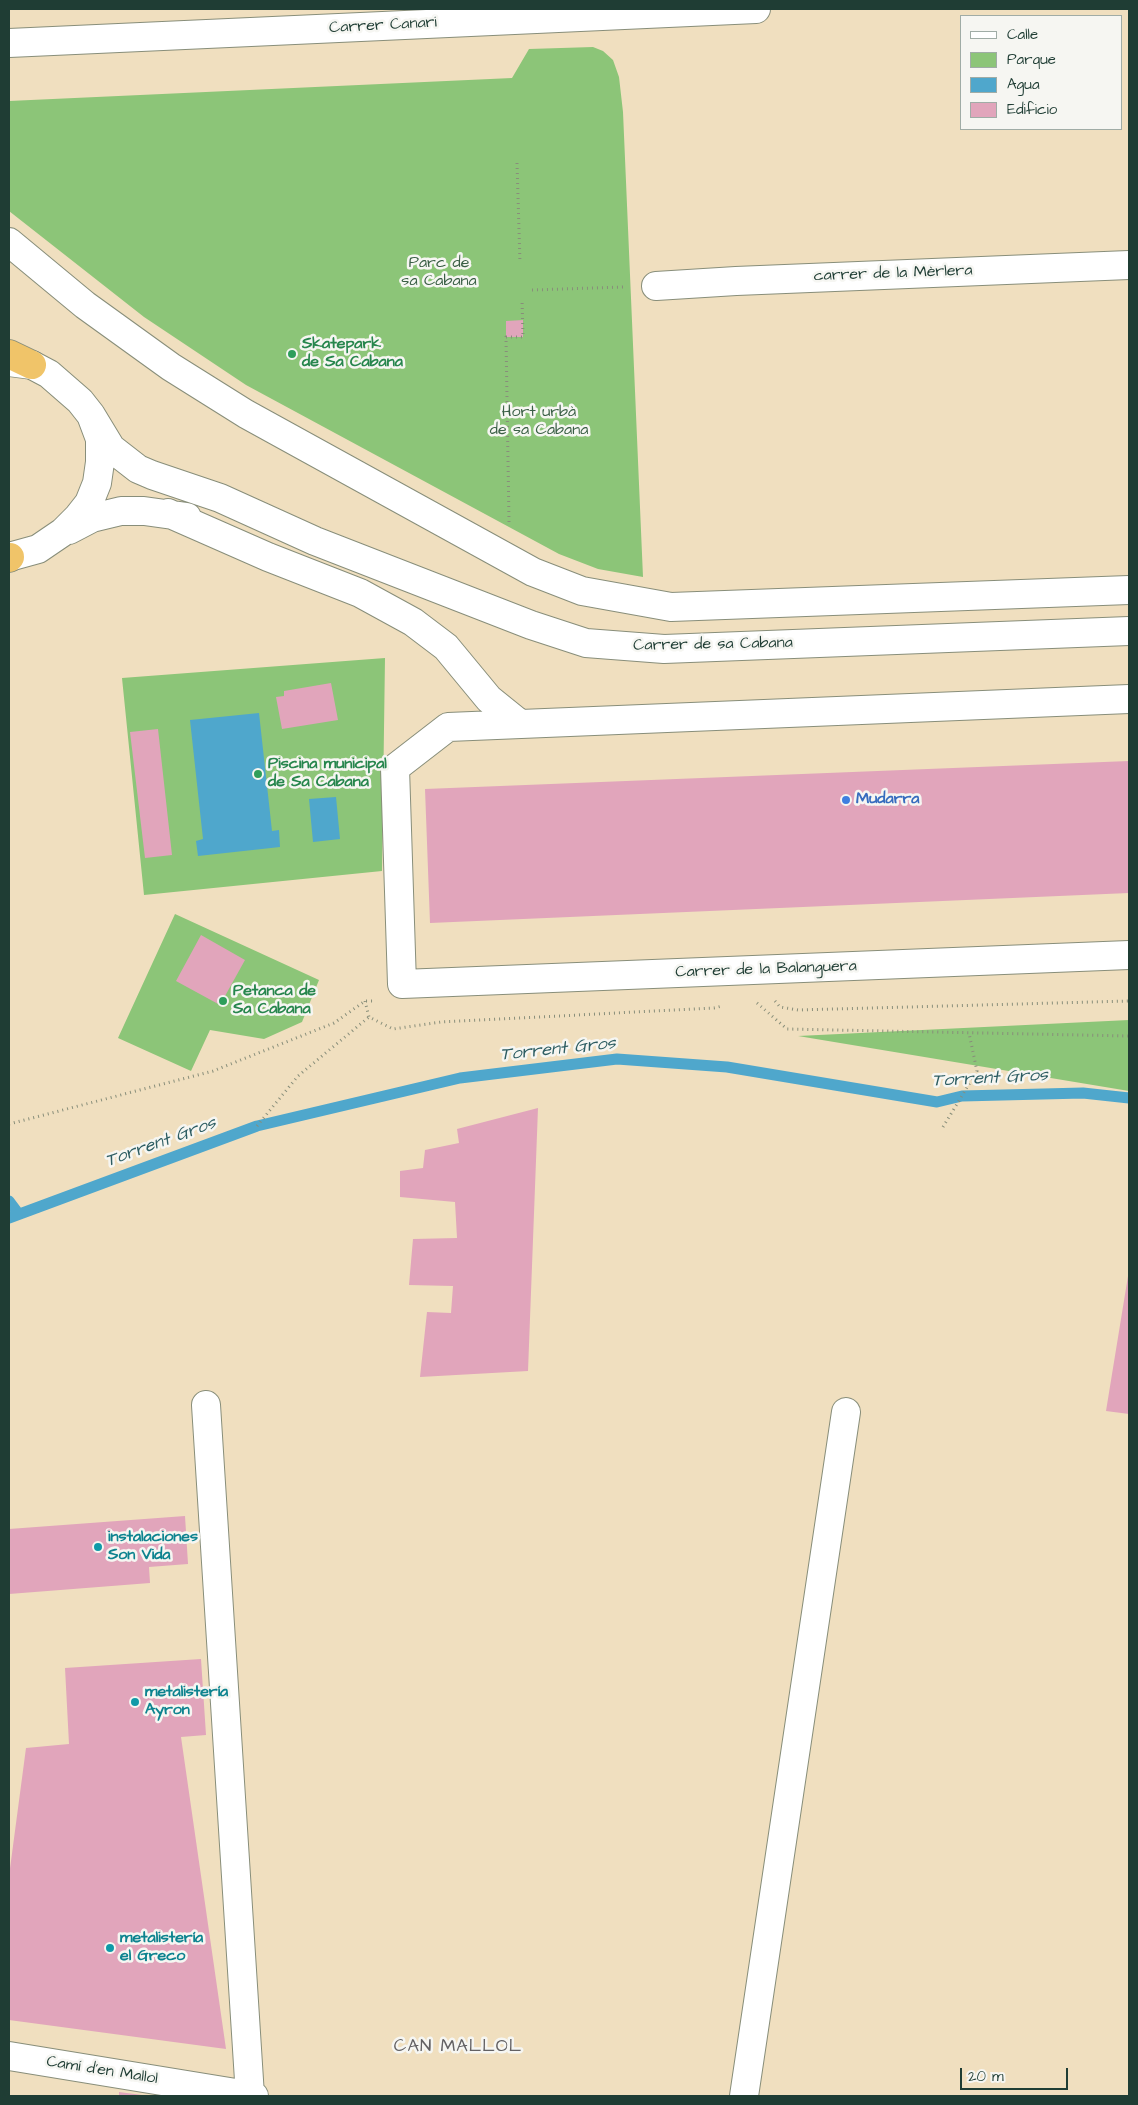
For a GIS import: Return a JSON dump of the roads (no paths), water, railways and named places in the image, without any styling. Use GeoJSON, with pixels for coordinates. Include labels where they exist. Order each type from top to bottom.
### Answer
{"type":"FeatureCollection","features":[{"type":"Feature","properties":{"kind":"street","name":"Carrer Canari"},"geometry":{"type":"LineString","coordinates":[[9,43],[756,9]]}},
{"type":"Feature","properties":{"kind":"street"},"geometry":{"type":"LineString","coordinates":[[9,242],[85,305],[171,367],[246,414],[510,560],[560,584],[582,591],[671,606],[1129,590]]}},
{"type":"Feature","properties":{"kind":"street","name":"carrer de la Mèrlera"},"geometry":{"type":"LineString","coordinates":[[656,286],[1129,264]]}},
{"type":"Feature","properties":{"kind":"street"},"geometry":{"type":"LineString","coordinates":[[9,557],[38,549],[63,532],[88,503],[97,483],[100,462],[100,439],[91,414],[66,386],[16,360]]}},
{"type":"Feature","properties":{"kind":"street","name":"Carrer de sa Cabana"},"geometry":{"type":"LineString","coordinates":[[91,414],[111,448],[138,469],[220,498],[315,542],[586,643],[614,647],[664,649],[1129,630]]}},
{"type":"Feature","properties":{"kind":"street","name":"Carrer de sa Cabana"},"geometry":{"type":"LineString","coordinates":[[63,532],[92,518],[121,511],[168,513],[315,542]]}},
{"type":"Feature","properties":{"kind":"street"},"geometry":{"type":"LineString","coordinates":[[168,513],[268,557],[360,593],[413,622],[446,647],[489,699],[520,724],[1129,698]]}},
{"type":"Feature","properties":{"kind":"street","name":"Carrer de la Balanguera"},"geometry":{"type":"LineString","coordinates":[[520,724],[448,727],[395,768],[393,992],[1129,955]]}},
{"type":"Feature","properties":{"kind":"street"},"geometry":{"type":"LineString","coordinates":[[206,1405],[250,2096]]}},
{"type":"Feature","properties":{"kind":"street"},"geometry":{"type":"LineString","coordinates":[[744,2096],[846,1412]]}},
{"type":"Feature","properties":{"kind":"street","name":"Camí d'en Mallol"},"geometry":{"type":"LineString","coordinates":[[9,2056],[254,2096]]}},
{"type":"Feature","properties":{"kind":"water"},"geometry":{"type":"Polygon","coordinates":[[[259,713],[272,831],[279,830],[280,847],[198,856],[196,841],[203,839],[190,720],[259,713]]]}},
{"type":"Feature","properties":{"kind":"water"},"geometry":{"type":"Polygon","coordinates":[[[336,797],[340,839],[313,842],[309,799],[336,797]]]}},
{"type":"Feature","properties":{"kind":"waterway","name":"Torrent Gros"},"geometry":{"type":"LineString","coordinates":[[9,1218],[257,1126],[460,1078],[617,1059],[727,1067],[937,1102],[962,1096],[1083,1093],[1129,1098]]}},
{"type":"Feature","properties":{"kind":"waterway"},"geometry":{"type":"LineString","coordinates":[[9,1201],[18,1213]]}},
{"type":"Feature","properties":{"kind":"place","name":"Skatepark de Sa Cabana"},"geometry":{"type":"Point","coordinates":[292,354]}},
{"type":"Feature","properties":{"kind":"place","name":"Piscina municipal de Sa Cabana"},"geometry":{"type":"Point","coordinates":[258,774]}},
{"type":"Feature","properties":{"kind":"place","name":"Mudarra"},"geometry":{"type":"Point","coordinates":[846,800]}},
{"type":"Feature","properties":{"kind":"place","name":"Petanca de Sa Cabana"},"geometry":{"type":"Point","coordinates":[223,1001]}},
{"type":"Feature","properties":{"kind":"place","name":"instalaciones Son Vida"},"geometry":{"type":"Point","coordinates":[98,1547]}},
{"type":"Feature","properties":{"kind":"place","name":"metalistería Ayron"},"geometry":{"type":"Point","coordinates":[135,1702]}},
{"type":"Feature","properties":{"kind":"place","name":"metalistería el Greco"},"geometry":{"type":"Point","coordinates":[110,1948]}},
{"type":"Feature","properties":{"kind":"district","name":"CAN MALLOL"},"geometry":{"type":"Point","coordinates":[458,2047]}},
{"type":"Feature","properties":{"kind":"park label","name":"Parc de sa Cabana"},"geometry":{"type":"Point","coordinates":[439,273]}},
{"type":"Feature","properties":{"kind":"park label","name":"Hort urbà de sa Cabana"},"geometry":{"type":"Point","coordinates":[539,422]}}]}
